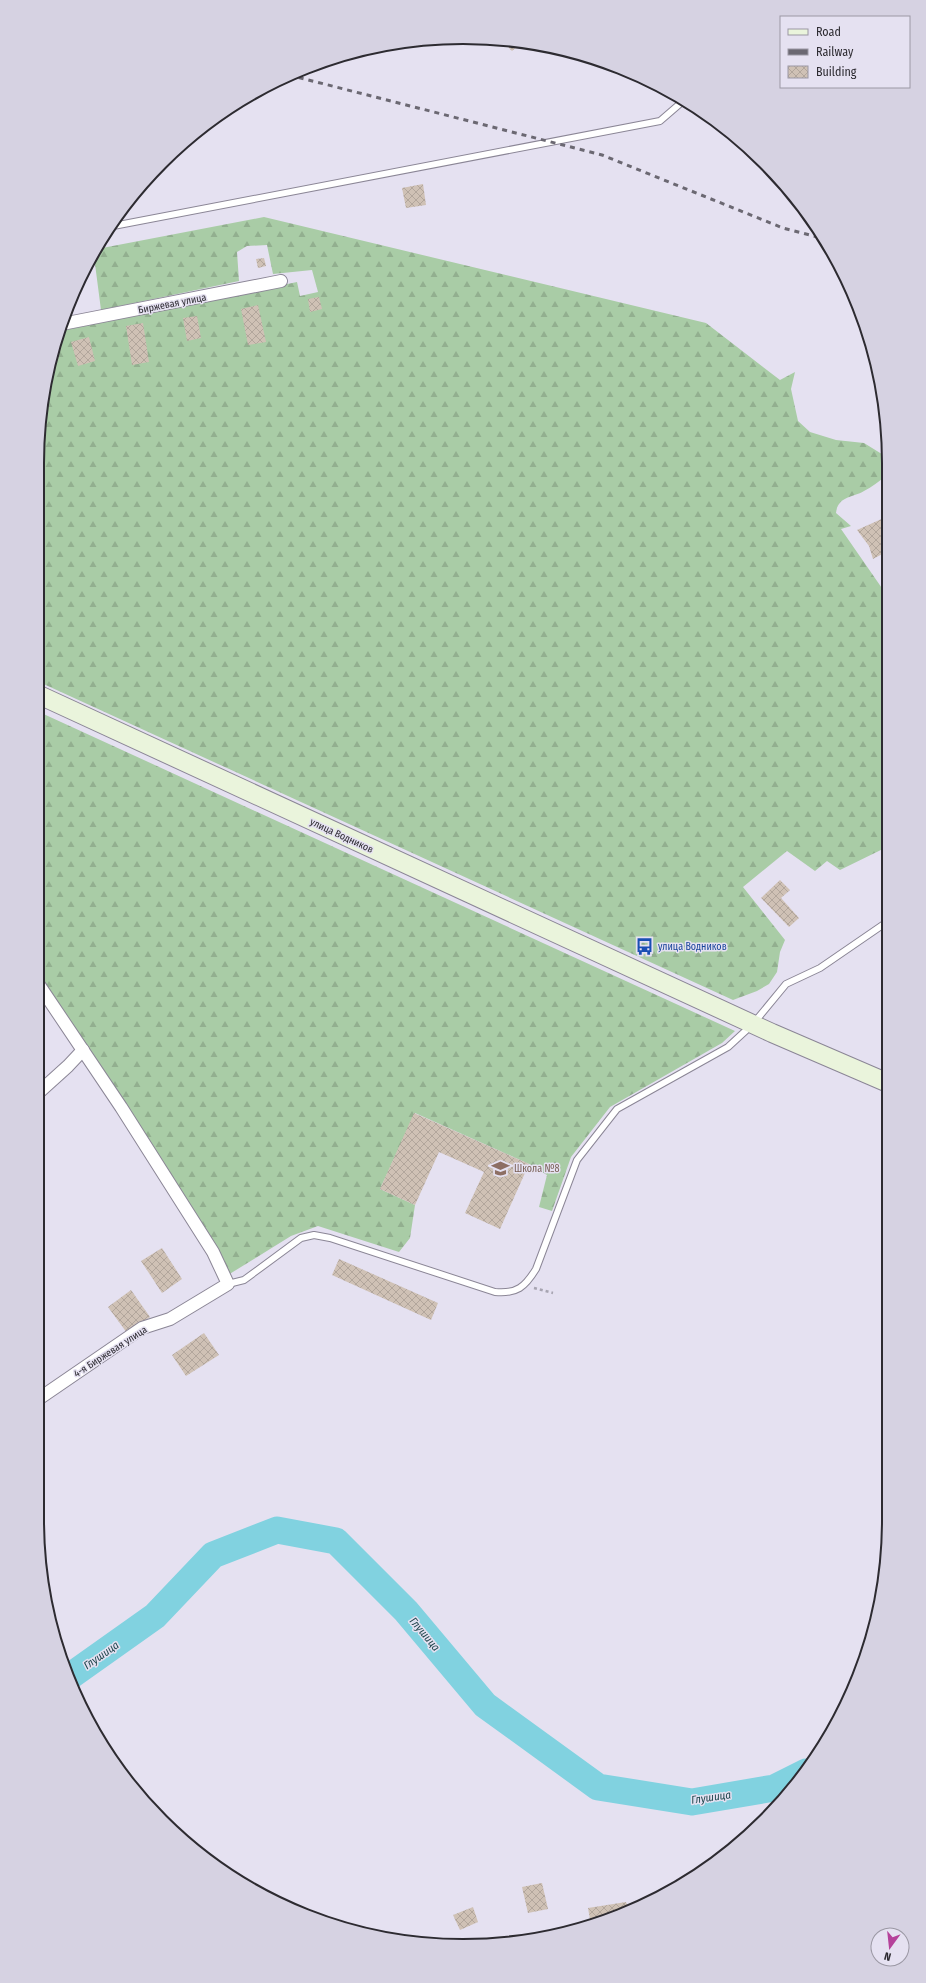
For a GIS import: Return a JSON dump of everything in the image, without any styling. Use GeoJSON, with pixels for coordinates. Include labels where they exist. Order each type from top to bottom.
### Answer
{"type":"FeatureCollection","features":[{"type":"Feature","properties":{"kind":"main road","name":"улица Водников"},"geometry":{"type":"LineString","coordinates":[[44,697],[753,1024],[882,1080]]}},
{"type":"Feature","properties":{"kind":"street","name":"Биржевая улица"},"geometry":{"type":"LineString","coordinates":[[68,323],[281,281]]}},
{"type":"Feature","properties":{"kind":"street"},"geometry":{"type":"LineString","coordinates":[[44,992],[83,1050],[213,1252],[228,1284]]}},
{"type":"Feature","properties":{"kind":"street"},"geometry":{"type":"LineString","coordinates":[[44,1088],[83,1050]]}},
{"type":"Feature","properties":{"kind":"street","name":"4-я Биржевая улица"},"geometry":{"type":"LineString","coordinates":[[44,1395],[142,1328],[170,1319],[228,1284]]}},
{"type":"Feature","properties":{"kind":"lane"},"geometry":{"type":"LineString","coordinates":[[119,225],[660,122],[679,105]]}},
{"type":"Feature","properties":{"kind":"lane"},"geometry":{"type":"LineString","coordinates":[[228,1284],[244,1280],[301,1238],[314,1235],[330,1238],[495,1292],[507,1293],[520,1288],[536,1269],[577,1160],[617,1109],[728,1047],[753,1024],[786,984],[820,968],[882,925]]}},
{"type":"Feature","properties":{"kind":"path"},"geometry":{"type":"LineString","coordinates":[[524,1284],[553,1293]]}},
{"type":"Feature","properties":{"kind":"green space"},"geometry":{"type":"Polygon","coordinates":[[[264,217],[706,323],[780,380],[795,372],[791,389],[798,421],[810,432],[836,440],[864,443],[882,454],[882,479],[873,486],[843,500],[837,507],[836,513],[851,526],[841,529],[882,588],[882,849],[840,870],[827,861],[815,871],[787,851],[743,887],[785,940],[780,952],[777,972],[769,984],[757,991],[733,1000],[44,684],[45,436],[52,381],[65,330],[297,282],[300,296],[318,292],[312,270],[273,274],[267,245],[247,246],[237,252],[239,281],[101,310],[94,264],[103,248],[264,217]]]}},
{"type":"Feature","properties":{"kind":"green space"},"geometry":{"type":"Polygon","coordinates":[[[44,714],[735,1031],[722,1043],[610,1107],[571,1157],[552,1211],[539,1207],[547,1175],[529,1164],[415,1113],[380,1189],[415,1205],[410,1238],[399,1252],[318,1226],[291,1236],[228,1275],[217,1247],[44,982],[44,714]]]}},
{"type":"Feature","properties":{"kind":"building"},"geometry":{"type":"Polygon","coordinates":[[[508,47],[516,48],[512,51],[508,47]]]}},
{"type":"Feature","properties":{"kind":"building"},"geometry":{"type":"Polygon","coordinates":[[[423,184],[426,205],[406,208],[402,188],[423,184]]]}},
{"type":"Feature","properties":{"kind":"building"},"geometry":{"type":"Polygon","coordinates":[[[264,258],[266,266],[258,268],[256,259],[264,258]]]}},
{"type":"Feature","properties":{"kind":"building"},"geometry":{"type":"Polygon","coordinates":[[[319,297],[322,309],[310,312],[308,299],[319,297]]]}},
{"type":"Feature","properties":{"kind":"building"},"geometry":{"type":"Polygon","coordinates":[[[258,305],[266,342],[248,345],[241,309],[258,305]]]}},
{"type":"Feature","properties":{"kind":"building"},"geometry":{"type":"Polygon","coordinates":[[[197,316],[201,338],[187,341],[183,318],[197,316]]]}},
{"type":"Feature","properties":{"kind":"building"},"geometry":{"type":"Polygon","coordinates":[[[143,323],[149,362],[132,365],[126,326],[143,323]]]}},
{"type":"Feature","properties":{"kind":"building"},"geometry":{"type":"Polygon","coordinates":[[[89,337],[95,361],[78,366],[71,342],[89,337]]]}},
{"type":"Feature","properties":{"kind":"building"},"geometry":{"type":"Polygon","coordinates":[[[882,519],[882,554],[873,559],[869,546],[857,530],[882,519]]]}},
{"type":"Feature","properties":{"kind":"building"},"geometry":{"type":"Polygon","coordinates":[[[780,880],[790,890],[781,898],[799,918],[789,927],[761,898],[780,880]]]}},
{"type":"Feature","properties":{"kind":"building","name":"Школа №8"},"geometry":{"type":"Polygon","coordinates":[[[414,1113],[529,1164],[500,1229],[465,1213],[484,1172],[439,1152],[415,1205],[380,1189],[414,1113]]]}},
{"type":"Feature","properties":{"kind":"building"},"geometry":{"type":"Polygon","coordinates":[[[162,1248],[182,1279],[162,1293],[141,1261],[162,1248]]]}},
{"type":"Feature","properties":{"kind":"building"},"geometry":{"type":"Polygon","coordinates":[[[339,1259],[438,1303],[431,1320],[332,1275],[339,1259]]]}},
{"type":"Feature","properties":{"kind":"building"},"geometry":{"type":"Polygon","coordinates":[[[131,1290],[150,1317],[127,1333],[108,1307],[131,1290]]]}},
{"type":"Feature","properties":{"kind":"building"},"geometry":{"type":"Polygon","coordinates":[[[204,1333],[219,1355],[186,1376],[172,1355],[204,1333]]]}},
{"type":"Feature","properties":{"kind":"building"},"geometry":{"type":"Polygon","coordinates":[[[542,1883],[548,1909],[528,1913],[522,1887],[542,1883]]]}},
{"type":"Feature","properties":{"kind":"building"},"geometry":{"type":"Polygon","coordinates":[[[626,1902],[627,1905],[590,1919],[588,1908],[626,1902]]]}},
{"type":"Feature","properties":{"kind":"building"},"geometry":{"type":"Polygon","coordinates":[[[473,1907],[478,1922],[460,1930],[453,1915],[473,1907]]]}},
{"type":"Feature","properties":{"kind":"waterway","name":"Глушица"},"geometry":{"type":"LineString","coordinates":[[74,1674],[155,1616],[213,1555],[277,1530],[336,1541],[406,1611],[485,1705],[598,1787],[692,1802],[774,1788],[792,1779]]}},
{"type":"Feature","properties":{"kind":"railway"},"geometry":{"type":"LineString","coordinates":[[299,78],[602,155],[783,228],[815,236]]}},
{"type":"Feature","properties":{"kind":"place","name":"улица Водников"},"geometry":{"type":"Point","coordinates":[645,946]}},
{"type":"Feature","properties":{"kind":"place","name":"Школа №8"},"geometry":{"type":"Point","coordinates":[501,1168]}}]}
